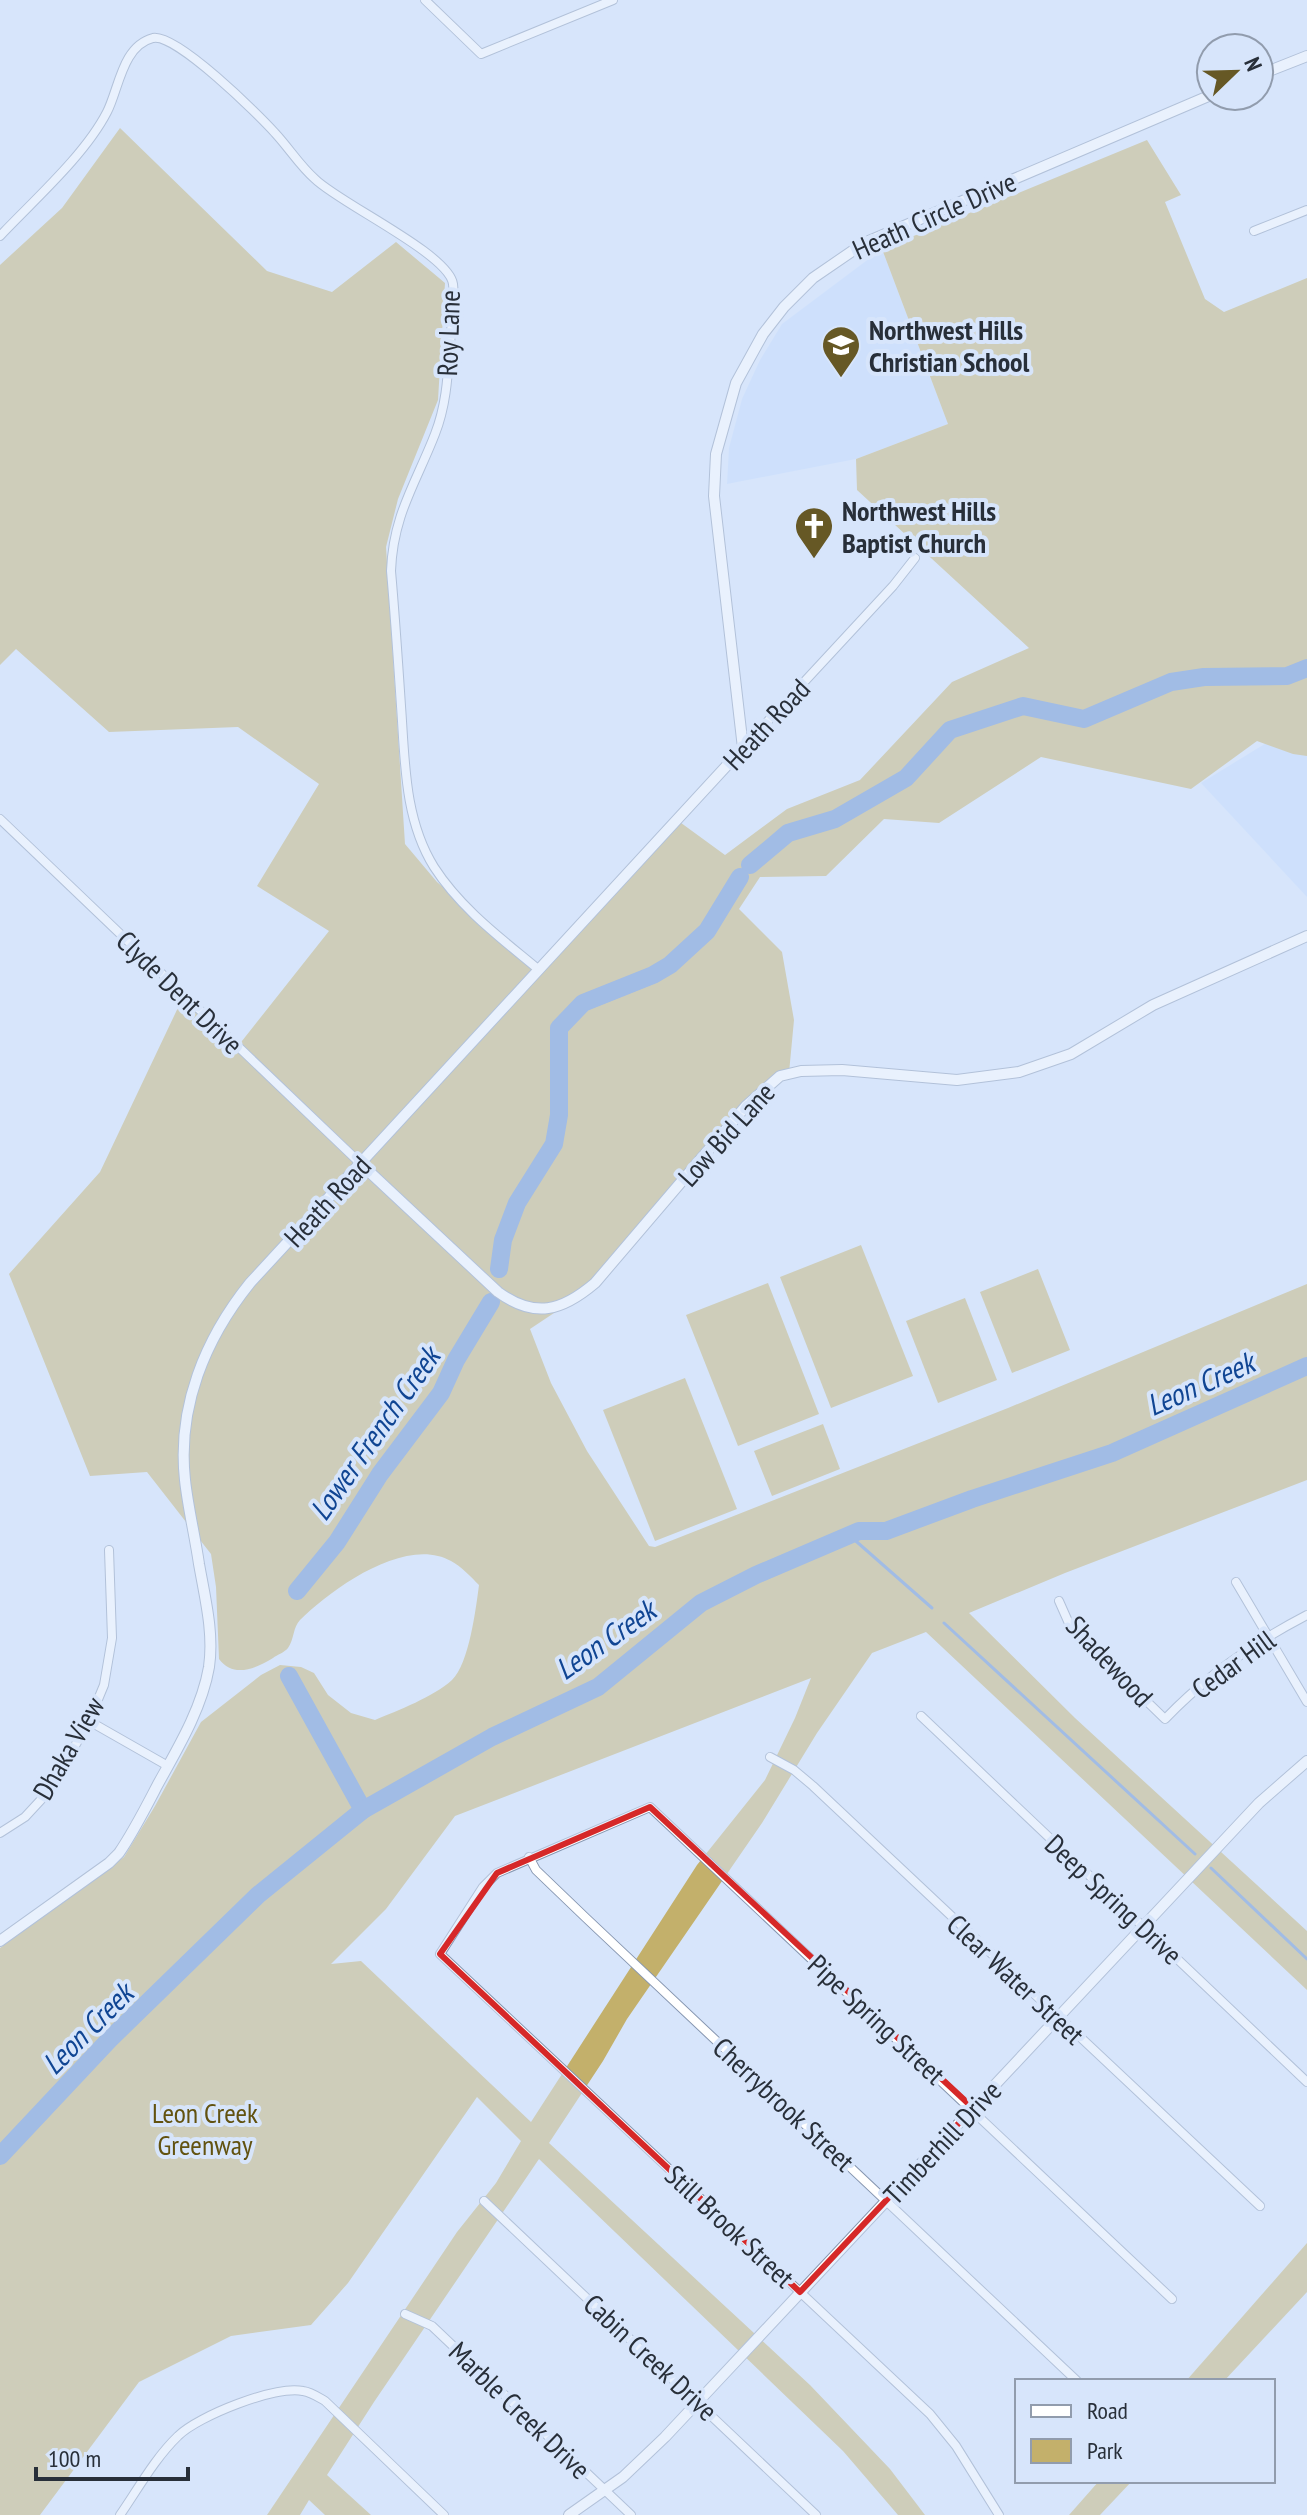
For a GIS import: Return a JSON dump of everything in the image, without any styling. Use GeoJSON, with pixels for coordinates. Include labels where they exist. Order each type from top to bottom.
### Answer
{"type":"FeatureCollection","features":[{"type":"Feature","properties":{"kind":"street"},"geometry":{"type":"LineString","coordinates":[[425,0],[481,54],[613,0]]}},
{"type":"Feature","properties":{"kind":"street","name":"Roy Lane"},"geometry":{"type":"LineString","coordinates":[[0,236],[91,138],[109,109],[127,60],[134,50],[153,38],[163,38],[198,61],[257,114],[328,191],[444,267],[453,280],[446,396],[435,435],[401,511],[392,547],[391,571],[407,780],[417,830],[442,879],[478,919],[539,970]]}},
{"type":"Feature","properties":{"kind":"street"},"geometry":{"type":"LineString","coordinates":[[1275,69],[1307,56]]}},
{"type":"Feature","properties":{"kind":"street","name":"Heath Circle Drive"},"geometry":{"type":"LineString","coordinates":[[743,748],[714,496],[716,454],[736,383],[763,334],[813,278],[864,243],[1195,102]]}},
{"type":"Feature","properties":{"kind":"street"},"geometry":{"type":"LineString","coordinates":[[1254,231],[1307,210]]}},
{"type":"Feature","properties":{"kind":"street","name":"Heath Road"},"geometry":{"type":"LineString","coordinates":[[0,1941],[119,1853],[187,1731],[205,1683],[210,1647],[207,1608],[185,1481],[185,1427],[197,1375],[219,1326],[234,1304],[893,586],[915,558]]}},
{"type":"Feature","properties":{"kind":"street","name":"Clyde Dent Drive"},"geometry":{"type":"LineString","coordinates":[[0,819],[361,1164]]}},
{"type":"Feature","properties":{"kind":"street","name":"Low Bid Lane"},"geometry":{"type":"LineString","coordinates":[[361,1164],[498,1292],[522,1306],[551,1309],[573,1300],[595,1283],[746,1106],[780,1076],[801,1071],[842,1070],[957,1080],[1019,1072],[1071,1054],[1163,1000],[1307,936]]}},
{"type":"Feature","properties":{"kind":"street","name":"Dhaka View"},"geometry":{"type":"LineString","coordinates":[[0,1833],[25,1817],[50,1790],[89,1721],[104,1685],[112,1638],[109,1550]]}},
{"type":"Feature","properties":{"kind":"street"},"geometry":{"type":"LineString","coordinates":[[1236,1582],[1307,1702]]}},
{"type":"Feature","properties":{"kind":"street","name":"Shadewood"},"geometry":{"type":"LineString","coordinates":[[1059,1601],[1071,1628],[1165,1719]]}},
{"type":"Feature","properties":{"kind":"street","name":"Cedar Hill"},"geometry":{"type":"LineString","coordinates":[[1165,1719],[1211,1675],[1268,1636],[1307,1615]]}},
{"type":"Feature","properties":{"kind":"street","name":"Deep Spring Drive"},"geometry":{"type":"LineString","coordinates":[[921,1716],[1307,2082]]}},
{"type":"Feature","properties":{"kind":"street"},"geometry":{"type":"LineString","coordinates":[[89,1721],[168,1766]]}},
{"type":"Feature","properties":{"kind":"street","name":"Clear Water Street"},"geometry":{"type":"LineString","coordinates":[[770,1757],[794,1770],[813,1786],[1260,2206]]}},
{"type":"Feature","properties":{"kind":"street","name":"Timberhill Drive"},"geometry":{"type":"LineString","coordinates":[[569,2515],[641,2461],[1259,1803],[1307,1761]]}},
{"type":"Feature","properties":{"kind":"street","name":"Pipe Spring Street"},"geometry":{"type":"LineString","coordinates":[[529,1857],[650,1807],[973,2108],[1172,2299]]}},
{"type":"Feature","properties":{"kind":"street","name":"Still Brook Street"},"geometry":{"type":"LineString","coordinates":[[529,1857],[508,1866],[487,1882],[440,1954],[930,2414],[956,2446],[999,2515]]}},
{"type":"Feature","properties":{"kind":"street","name":"Cherrybrook Street"},"geometry":{"type":"LineString","coordinates":[[529,1857],[536,1870],[1075,2379]]}},
{"type":"Feature","properties":{"kind":"street","name":"Cabin Creek Drive"},"geometry":{"type":"LineString","coordinates":[[484,2201],[816,2515]]}},
{"type":"Feature","properties":{"kind":"street","name":"Marble Creek Drive"},"geometry":{"type":"LineString","coordinates":[[405,2314],[432,2326],[631,2515]]}},
{"type":"Feature","properties":{"kind":"street"},"geometry":{"type":"LineString","coordinates":[[120,2515],[163,2454],[189,2427],[275,2391],[301,2390],[325,2401],[444,2515]]}},
{"type":"Feature","properties":{"kind":"highlighted area"},"geometry":{"type":"Polygon","coordinates":[[[650,1807],[973,2108],[800,2292],[440,1954],[497,1873],[650,1807]]]}},
{"type":"Feature","properties":{"kind":"shaded area","name":"Northwest Hills Christian School"},"geometry":{"type":"Polygon","coordinates":[[[882,249],[948,424],[856,459],[727,484],[729,448],[742,399],[760,360],[782,324],[882,249]]]}},
{"type":"Feature","properties":{"kind":"shaded area"},"geometry":{"type":"Polygon","coordinates":[[[1307,718],[1307,897],[1201,783],[1307,718]]]}},
{"type":"Feature","properties":{"kind":"green space","name":"Leon Creek Greenway"},"geometry":{"type":"Polygon","coordinates":[[[120,128],[267,271],[332,292],[396,242],[445,283],[438,400],[398,499],[386,547],[405,844],[437,882],[539,970],[677,820],[725,855],[787,809],[860,780],[952,682],[1029,648],[857,490],[856,459],[948,424],[882,249],[1147,140],[1181,195],[1165,202],[1205,299],[1224,312],[1307,278],[1307,756],[1257,741],[1191,789],[1041,757],[939,823],[884,819],[826,876],[760,877],[739,909],[782,952],[794,1020],[789,1073],[780,1076],[584,1293],[530,1329],[551,1383],[587,1451],[649,1546],[655,1547],[1008,1408],[1307,1284],[1307,1480],[969,1613],[1075,1718],[1307,1931],[1307,1990],[926,1632],[872,1653],[817,1733],[762,1823],[627,2019],[549,2143],[810,2385],[890,2469],[925,2515],[898,2515],[843,2451],[539,2159],[327,2475],[371,2515],[325,2515],[309,2500],[300,2515],[267,2515],[457,2232],[496,2183],[521,2141],[477,2097],[348,2283],[311,2325],[231,2336],[139,2382],[40,2515],[0,2515],[0,1948],[124,1857],[201,1722],[261,1675],[280,1665],[301,1667],[314,1673],[328,1695],[351,1713],[375,1720],[426,1697],[452,1680],[467,1649],[479,1585],[455,1563],[433,1555],[413,1555],[392,1560],[350,1581],[314,1607],[298,1623],[290,1645],[283,1652],[244,1670],[225,1665],[219,1659],[216,1587],[211,1554],[147,1472],[90,1476],[9,1274],[100,1172],[184,995],[238,1046],[329,931],[257,886],[319,784],[238,727],[109,732],[16,649],[0,665],[0,265],[62,208],[120,128]],[[811,1678],[455,1816],[386,1909],[331,1964],[361,1961],[531,2122],[697,1865],[765,1780],[811,1678]]]}},
{"type":"Feature","properties":{"kind":"green space"},"geometry":{"type":"Polygon","coordinates":[[[861,1245],[913,1376],[831,1408],[780,1277],[861,1245]]]}},
{"type":"Feature","properties":{"kind":"green space"},"geometry":{"type":"Polygon","coordinates":[[[1038,1269],[1070,1350],[1012,1373],[980,1292],[1038,1269]]]}},
{"type":"Feature","properties":{"kind":"green space"},"geometry":{"type":"Polygon","coordinates":[[[768,1283],[819,1414],[738,1446],[686,1315],[768,1283]]]}},
{"type":"Feature","properties":{"kind":"green space"},"geometry":{"type":"Polygon","coordinates":[[[965,1298],[997,1380],[938,1403],[906,1321],[965,1298]]]}},
{"type":"Feature","properties":{"kind":"green space"},"geometry":{"type":"Polygon","coordinates":[[[685,1378],[737,1509],[655,1541],[603,1410],[685,1378]]]}},
{"type":"Feature","properties":{"kind":"green space"},"geometry":{"type":"Polygon","coordinates":[[[823,1424],[840,1469],[772,1496],[754,1451],[823,1424]]]}},
{"type":"Feature","properties":{"kind":"green space"},"geometry":{"type":"Polygon","coordinates":[[[1307,2243],[1307,2292],[1226,2379],[1188,2379],[1307,2243]]]}},
{"type":"Feature","properties":{"kind":"green space"},"geometry":{"type":"Polygon","coordinates":[[[1097,2483],[1130,2483],[1100,2515],[1069,2515],[1097,2483]]]}},
{"type":"Feature","properties":{"kind":"waterway","name":"Lower French Creek"},"geometry":{"type":"LineString","coordinates":[[750,865],[788,833],[835,819],[906,778],[950,730],[1023,706],[1084,719],[1171,682],[1204,677],[1287,676],[1307,668]]}},
{"type":"Feature","properties":{"kind":"waterway","name":"Lower French Creek"},"geometry":{"type":"LineString","coordinates":[[499,1269],[503,1240],[517,1203],[554,1144],[559,1115],[559,1028],[583,1003],[670,965],[707,931],[740,877]]}},
{"type":"Feature","properties":{"kind":"waterway","name":"Lower French Creek"},"geometry":{"type":"LineString","coordinates":[[297,1591],[337,1542],[380,1474],[441,1393],[456,1360],[491,1302]]}},
{"type":"Feature","properties":{"kind":"waterway","name":"Leon Creek"},"geometry":{"type":"LineString","coordinates":[[0,2156],[109,2040],[258,1895],[363,1810],[492,1737],[598,1687],[701,1603],[756,1575],[859,1531],[886,1531],[1112,1453],[1307,1366]]}},
{"type":"Feature","properties":{"kind":"waterway"},"geometry":{"type":"LineString","coordinates":[[849,1535],[932,1608]]}},
{"type":"Feature","properties":{"kind":"waterway"},"geometry":{"type":"LineString","coordinates":[[944,1623],[1195,1854]]}},
{"type":"Feature","properties":{"kind":"waterway","name":"Lower French Creek"},"geometry":{"type":"LineString","coordinates":[[289,1676],[363,1810]]}},
{"type":"Feature","properties":{"kind":"waterway"},"geometry":{"type":"LineString","coordinates":[[1211,1868],[1307,1959]]}},
{"type":"Feature","properties":{"kind":"place","name":"Northwest Hills Christian School"},"geometry":{"type":"Point","coordinates":[841,379]}},
{"type":"Feature","properties":{"kind":"place","name":"Northwest Hills Baptist Church"},"geometry":{"type":"Point","coordinates":[814,560]}}]}
